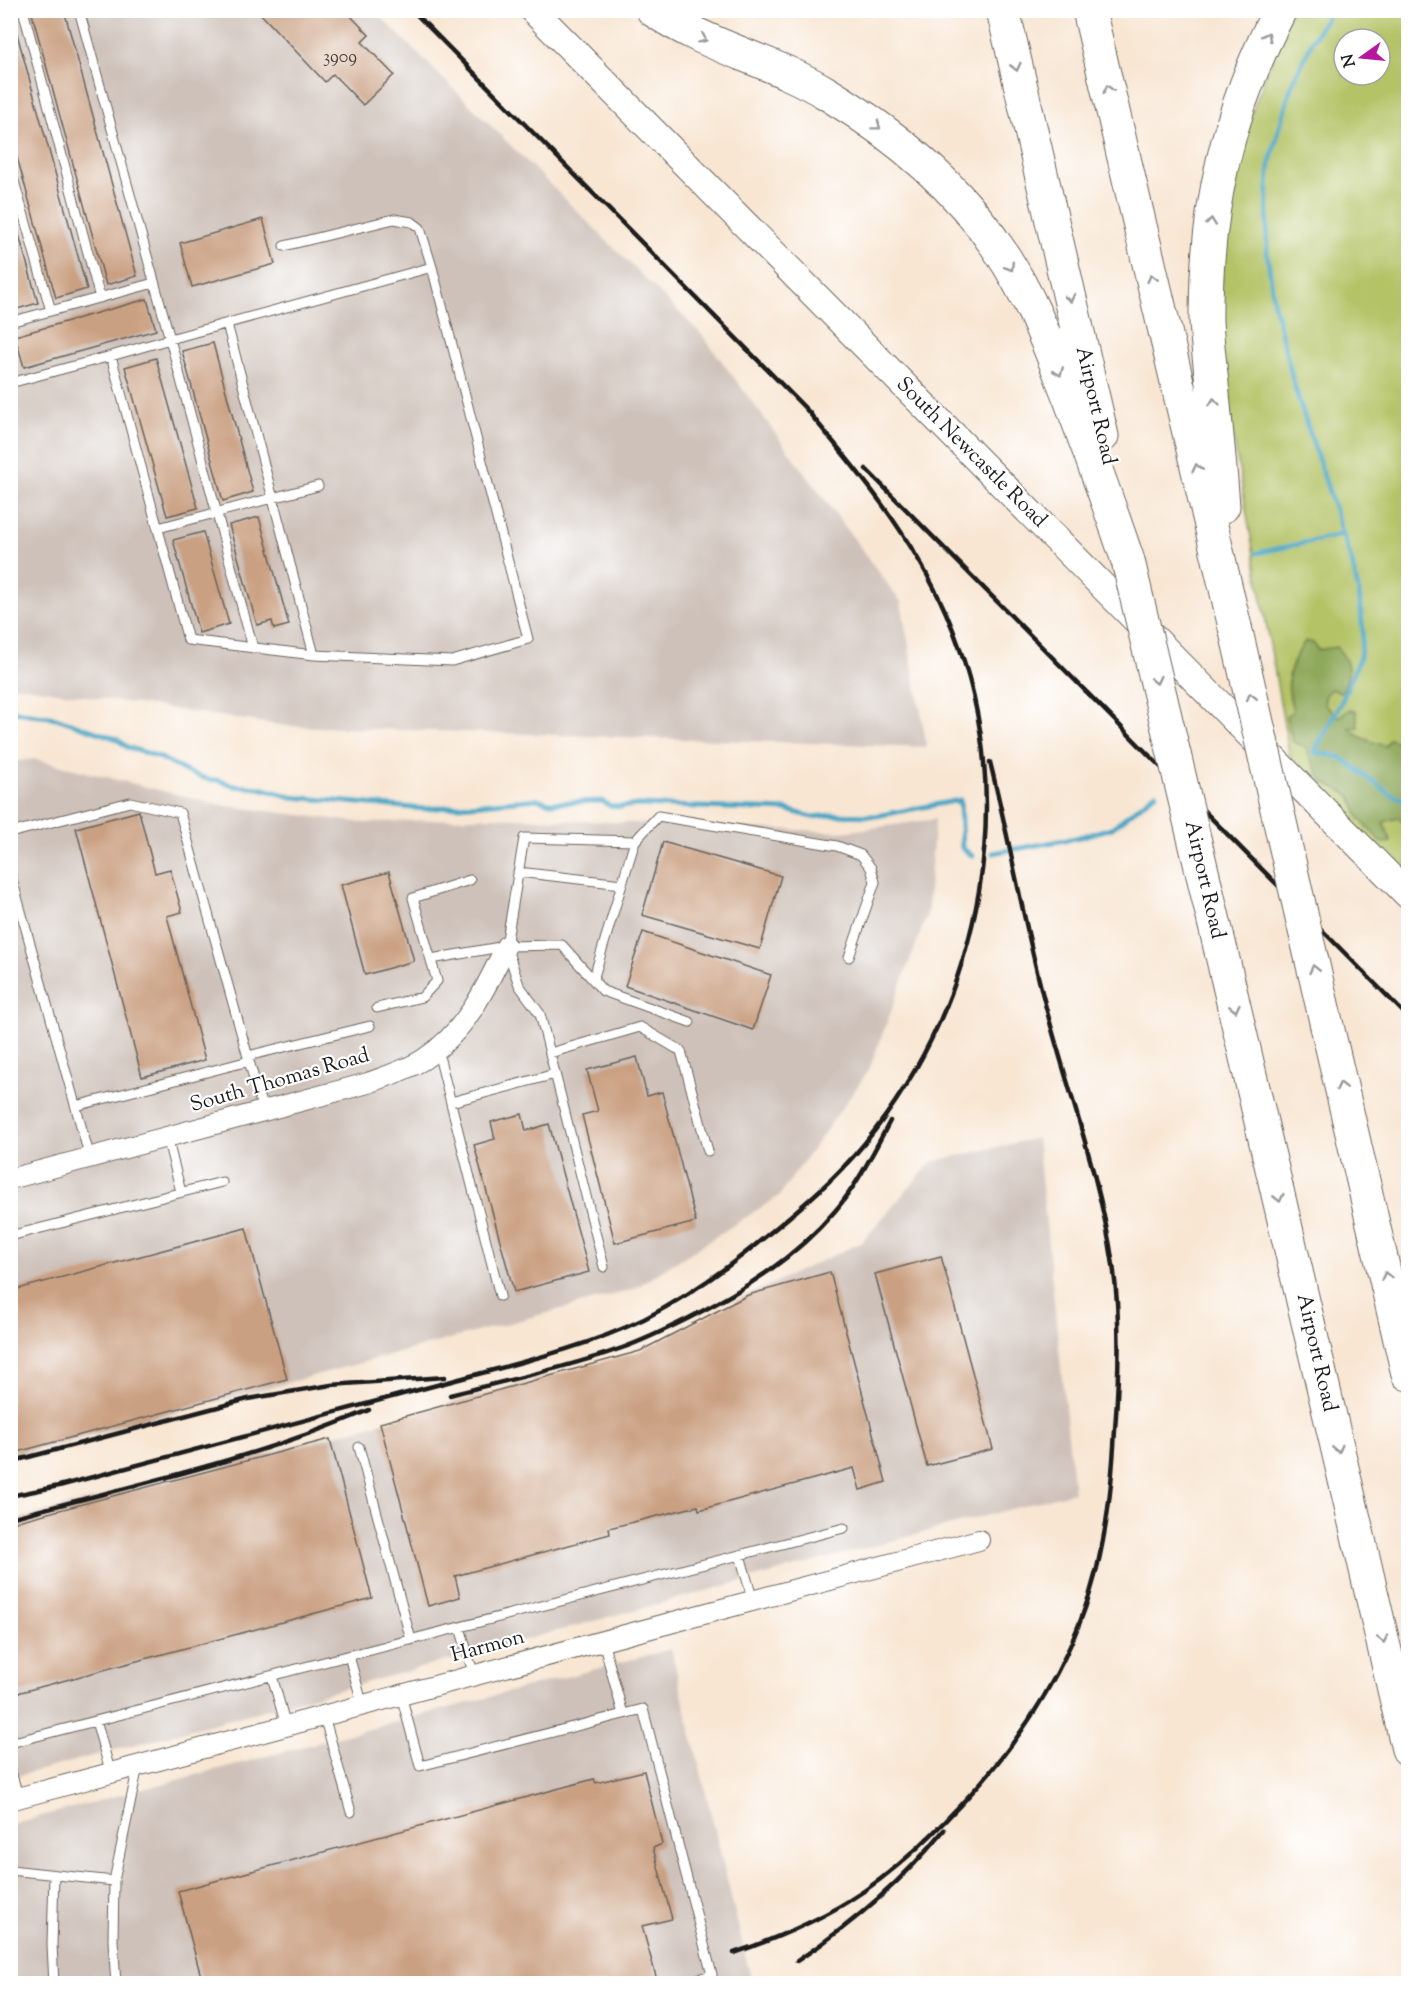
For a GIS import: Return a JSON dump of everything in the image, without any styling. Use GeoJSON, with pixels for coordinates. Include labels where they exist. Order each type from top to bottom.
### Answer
{"type":"FeatureCollection","features":[{"type":"Feature","properties":{"kind":"highway"},"geometry":{"type":"LineString","coordinates":[[652,10],[679,28],[779,69],[825,92],[865,117],[900,143],[939,177],[998,247],[1025,292],[1038,317],[1111,495]]}},
{"type":"Feature","properties":{"kind":"highway","name":"Airport Road"},"geometry":{"type":"LineString","coordinates":[[1003,10],[1111,495],[1221,951],[1408,1749]]}},
{"type":"Feature","properties":{"kind":"highway"},"geometry":{"type":"LineString","coordinates":[[1089,10],[1408,1374]]}},
{"type":"Feature","properties":{"kind":"highway"},"geometry":{"type":"LineString","coordinates":[[1235,627],[1206,322],[1208,255],[1213,203],[1226,146],[1243,90],[1264,40],[1280,10]]}},
{"type":"Feature","properties":{"kind":"street","name":"South Newcastle Road"},"geometry":{"type":"LineString","coordinates":[[533,10],[1408,895]]}},
{"type":"Feature","properties":{"kind":"street","name":"South Thomas Road"},"geometry":{"type":"LineString","coordinates":[[10,1179],[368,1083],[400,1071],[424,1059],[465,1020],[484,994],[506,946]]}},
{"type":"Feature","properties":{"kind":"street","name":"Harmon"},"geometry":{"type":"LineString","coordinates":[[15,1799],[979,1540]]}},
{"type":"Feature","properties":{"kind":"lane"},"geometry":{"type":"LineString","coordinates":[[23,10],[100,298]]}},
{"type":"Feature","properties":{"kind":"lane"},"geometry":{"type":"LineString","coordinates":[[79,10],[253,648]]}},
{"type":"Feature","properties":{"kind":"lane"},"geometry":{"type":"LineString","coordinates":[[10,167],[51,311]]}},
{"type":"Feature","properties":{"kind":"lane"},"geometry":{"type":"LineString","coordinates":[[111,356],[188,640],[314,655],[452,661],[528,639],[420,228],[412,222],[394,219],[284,246]]}},
{"type":"Feature","properties":{"kind":"lane"},"geometry":{"type":"LineString","coordinates":[[11,380],[111,356],[432,267]]}},
{"type":"Feature","properties":{"kind":"lane"},"geometry":{"type":"LineString","coordinates":[[10,322],[154,283]]}},
{"type":"Feature","properties":{"kind":"lane"},"geometry":{"type":"LineString","coordinates":[[226,324],[314,655]]}},
{"type":"Feature","properties":{"kind":"lane"},"geometry":{"type":"LineString","coordinates":[[158,528],[318,486]]}},
{"type":"Feature","properties":{"kind":"lane"},"geometry":{"type":"LineString","coordinates":[[10,833],[130,802],[180,813],[263,1111]]}},
{"type":"Feature","properties":{"kind":"lane"},"geometry":{"type":"LineString","coordinates":[[593,980],[635,841],[658,816],[837,846],[861,855],[871,868],[875,882],[849,957]]}},
{"type":"Feature","properties":{"kind":"lane"},"geometry":{"type":"LineString","coordinates":[[603,1267],[540,1014],[519,985],[506,946],[524,838],[635,841]]}},
{"type":"Feature","properties":{"kind":"lane"},"geometry":{"type":"LineString","coordinates":[[10,872],[90,1158]]}},
{"type":"Feature","properties":{"kind":"lane"},"geometry":{"type":"LineString","coordinates":[[518,872],[622,884]]}},
{"type":"Feature","properties":{"kind":"lane"},"geometry":{"type":"LineString","coordinates":[[377,1008],[422,997],[437,981],[413,898],[470,880]]}},
{"type":"Feature","properties":{"kind":"lane"},"geometry":{"type":"LineString","coordinates":[[430,959],[506,946],[562,945],[603,991],[690,1022]]}},
{"type":"Feature","properties":{"kind":"lane"},"geometry":{"type":"LineString","coordinates":[[76,1106],[370,1026]]}},
{"type":"Feature","properties":{"kind":"lane"},"geometry":{"type":"LineString","coordinates":[[550,1053],[640,1027],[681,1051],[708,1151]]}},
{"type":"Feature","properties":{"kind":"lane"},"geometry":{"type":"LineString","coordinates":[[437,1048],[500,1296]]}},
{"type":"Feature","properties":{"kind":"lane"},"geometry":{"type":"LineString","coordinates":[[451,1102],[555,1074]]}},
{"type":"Feature","properties":{"kind":"lane"},"geometry":{"type":"LineString","coordinates":[[167,1137],[181,1192]]}},
{"type":"Feature","properties":{"kind":"lane"},"geometry":{"type":"LineString","coordinates":[[10,1236],[222,1182]]}},
{"type":"Feature","properties":{"kind":"lane"},"geometry":{"type":"LineString","coordinates":[[359,1447],[411,1640]]}},
{"type":"Feature","properties":{"kind":"lane"},"geometry":{"type":"LineString","coordinates":[[10,1743],[844,1528]]}},
{"type":"Feature","properties":{"kind":"lane"},"geometry":{"type":"LineString","coordinates":[[740,1555],[753,1601]]}},
{"type":"Feature","properties":{"kind":"lane"},"geometry":{"type":"LineString","coordinates":[[460,1627],[474,1676]]}},
{"type":"Feature","properties":{"kind":"lane"},"geometry":{"type":"LineString","coordinates":[[603,1641],[623,1714]]}},
{"type":"Feature","properties":{"kind":"lane"},"geometry":{"type":"LineString","coordinates":[[349,1656],[363,1706]]}},
{"type":"Feature","properties":{"kind":"lane"},"geometry":{"type":"LineString","coordinates":[[272,1676],[286,1726]]}},
{"type":"Feature","properties":{"kind":"lane"},"geometry":{"type":"LineString","coordinates":[[401,1695],[420,1766],[644,1709],[712,1975],[679,1983]]}},
{"type":"Feature","properties":{"kind":"lane"},"geometry":{"type":"LineString","coordinates":[[324,1716],[351,1812]]}},
{"type":"Feature","properties":{"kind":"lane"},"geometry":{"type":"LineString","coordinates":[[96,1721],[111,1774]]}},
{"type":"Feature","properties":{"kind":"lane"},"geometry":{"type":"LineString","coordinates":[[116,1983],[113,1940],[114,1881],[138,1766]]}},
{"type":"Feature","properties":{"kind":"lane"},"geometry":{"type":"LineString","coordinates":[[10,1769],[15,1799]]}},
{"type":"Feature","properties":{"kind":"lane"},"geometry":{"type":"LineString","coordinates":[[10,1870],[114,1881]]}},
{"type":"Feature","properties":{"kind":"lane"},"geometry":{"type":"LineString","coordinates":[[54,1875],[52,1945],[54,1983]]}},
{"type":"Feature","properties":{"kind":"shaded area"},"geometry":{"type":"Polygon","coordinates":[[[10,11],[375,11],[703,336],[901,602],[927,747],[286,726],[11,685],[10,11]]]}},
{"type":"Feature","properties":{"kind":"shaded area"},"geometry":{"type":"Polygon","coordinates":[[[34,759],[219,805],[365,823],[492,817],[844,832],[935,819],[927,915],[869,1070],[779,1196],[632,1290],[11,1457],[11,762],[34,759]]]}},
{"type":"Feature","properties":{"kind":"shaded area"},"geometry":{"type":"Polygon","coordinates":[[[1037,1138],[1074,1492],[11,1778],[11,1521],[640,1351],[748,1295],[862,1242],[931,1162],[1037,1138]]]}},
{"type":"Feature","properties":{"kind":"shaded area"},"geometry":{"type":"Polygon","coordinates":[[[671,1649],[752,1983],[11,1984],[11,1824],[671,1649]]]}},
{"type":"Feature","properties":{"kind":"green space"},"geometry":{"type":"Polygon","coordinates":[[[1290,11],[1408,11],[1408,883],[1291,764],[1217,354],[1230,170],[1290,11]]]}},
{"type":"Feature","properties":{"kind":"green space"},"geometry":{"type":"Polygon","coordinates":[[[1305,641],[1313,643],[1318,650],[1336,647],[1347,663],[1348,674],[1342,692],[1331,689],[1326,694],[1324,704],[1338,717],[1349,710],[1356,711],[1358,727],[1349,728],[1362,738],[1385,746],[1389,739],[1408,744],[1408,826],[1398,818],[1384,822],[1391,842],[1382,843],[1359,818],[1351,796],[1322,781],[1305,747],[1293,742],[1286,716],[1293,711],[1288,682],[1291,667],[1305,641]]]}},
{"type":"Feature","properties":{"kind":"building"},"geometry":{"type":"Polygon","coordinates":[[[31,10],[64,10],[137,276],[106,285],[31,10]]]}},
{"type":"Feature","properties":{"kind":"building"},"geometry":{"type":"Polygon","coordinates":[[[257,10],[345,10],[369,35],[362,42],[394,75],[363,105],[333,74],[325,82],[257,10]]]}},
{"type":"Feature","properties":{"kind":"building"},"geometry":{"type":"Polygon","coordinates":[[[11,12],[87,289],[56,298],[10,132],[11,12]]]}},
{"type":"Feature","properties":{"kind":"building"},"geometry":{"type":"Polygon","coordinates":[[[10,207],[38,303],[10,311],[10,207]]]}},
{"type":"Feature","properties":{"kind":"building"},"geometry":{"type":"Polygon","coordinates":[[[263,219],[275,264],[192,287],[180,243],[263,219]]]}},
{"type":"Feature","properties":{"kind":"building"},"geometry":{"type":"Polygon","coordinates":[[[147,299],[156,330],[24,367],[15,336],[147,299]]]}},
{"type":"Feature","properties":{"kind":"building"},"geometry":{"type":"Polygon","coordinates":[[[213,343],[253,492],[223,501],[182,351],[213,343]]]}},
{"type":"Feature","properties":{"kind":"building"},"geometry":{"type":"Polygon","coordinates":[[[156,358],[198,508],[167,516],[125,367],[156,358]]]}},
{"type":"Feature","properties":{"kind":"building"},"geometry":{"type":"Polygon","coordinates":[[[259,517],[289,625],[274,629],[272,621],[257,625],[229,525],[259,517]]]}},
{"type":"Feature","properties":{"kind":"building"},"geometry":{"type":"Polygon","coordinates":[[[203,532],[229,624],[199,633],[173,540],[203,532]]]}},
{"type":"Feature","properties":{"kind":"building"},"geometry":{"type":"Polygon","coordinates":[[[139,811],[155,873],[170,869],[182,912],[167,916],[205,1060],[142,1077],[76,828],[139,811]]]}},
{"type":"Feature","properties":{"kind":"building"},"geometry":{"type":"Polygon","coordinates":[[[663,842],[781,876],[760,949],[642,915],[663,842]]]}},
{"type":"Feature","properties":{"kind":"building"},"geometry":{"type":"Polygon","coordinates":[[[389,872],[414,961],[365,975],[341,885],[389,872]]]}},
{"type":"Feature","properties":{"kind":"building"},"geometry":{"type":"Polygon","coordinates":[[[643,932],[771,975],[753,1030],[625,986],[643,932]]]}},
{"type":"Feature","properties":{"kind":"building"},"geometry":{"type":"Polygon","coordinates":[[[637,1057],[647,1096],[662,1092],[696,1222],[615,1243],[582,1115],[598,1111],[587,1070],[637,1057]]]}},
{"type":"Feature","properties":{"kind":"building"},"geometry":{"type":"Polygon","coordinates":[[[522,1114],[526,1131],[549,1124],[589,1272],[514,1292],[474,1145],[495,1139],[491,1122],[522,1114]]]}},
{"type":"Feature","properties":{"kind":"building"},"geometry":{"type":"Polygon","coordinates":[[[246,1228],[287,1379],[10,1454],[10,1291],[246,1228]]]}},
{"type":"Feature","properties":{"kind":"building"},"geometry":{"type":"Polygon","coordinates":[[[941,1256],[993,1449],[927,1466],[875,1274],[941,1256]]]}},
{"type":"Feature","properties":{"kind":"building"},"geometry":{"type":"Polygon","coordinates":[[[830,1272],[886,1482],[860,1490],[854,1468],[699,1510],[698,1506],[609,1528],[610,1534],[455,1576],[460,1597],[428,1606],[380,1423],[640,1351],[748,1295],[830,1272]]]}},
{"type":"Feature","properties":{"kind":"building"},"geometry":{"type":"Polygon","coordinates":[[[330,1439],[372,1598],[10,1695],[10,1523],[330,1439]]]}},
{"type":"Feature","properties":{"kind":"building"},"geometry":{"type":"Polygon","coordinates":[[[644,1771],[662,1844],[653,1848],[672,1919],[642,1926],[657,1980],[644,1984],[203,1984],[178,1891],[594,1779],[596,1783],[644,1771]]]}},
{"type":"Feature","properties":{"kind":"waterway"},"geometry":{"type":"LineString","coordinates":[[1331,10],[1314,38],[1292,84],[1270,162],[1268,187],[1267,251],[1274,304],[1295,388],[1351,559],[1359,593],[1363,632],[1360,657],[1341,703],[1314,752],[1340,757],[1390,794],[1408,801]]}},
{"type":"Feature","properties":{"kind":"waterway"},"geometry":{"type":"LineString","coordinates":[[1257,553],[1341,535]]}},
{"type":"Feature","properties":{"kind":"waterway"},"geometry":{"type":"LineString","coordinates":[[10,711],[56,718],[117,739],[127,747],[159,757],[187,772],[210,780],[218,780],[234,786],[260,788],[292,797],[425,809],[538,799],[550,803],[602,801],[610,806],[620,807],[638,805],[787,810],[812,817],[876,816],[960,800],[962,848],[973,856]]}},
{"type":"Feature","properties":{"kind":"waterway"},"geometry":{"type":"LineString","coordinates":[[993,853],[1076,838],[1112,828],[1156,793]]}},
{"type":"Feature","properties":{"kind":"railway"},"geometry":{"type":"LineString","coordinates":[[412,10],[811,414]]}},
{"type":"Feature","properties":{"kind":"railway"},"geometry":{"type":"LineString","coordinates":[[10,1496],[59,1486],[523,1362],[620,1330],[677,1300],[741,1256],[820,1190],[864,1144],[905,1086],[939,1023],[963,958],[979,889],[986,820],[983,750],[970,681],[946,613],[932,585],[901,531],[806,409]]}},
{"type":"Feature","properties":{"kind":"railway"},"geometry":{"type":"LineString","coordinates":[[866,469],[1408,1017]]}},
{"type":"Feature","properties":{"kind":"railway"},"geometry":{"type":"LineString","coordinates":[[734,1953],[805,1924],[865,1890],[915,1850],[976,1788],[1020,1733],[1057,1673],[1085,1609],[1103,1540],[1111,1485],[1118,1389],[1116,1285],[1100,1199],[1037,974],[990,762]]}},
{"type":"Feature","properties":{"kind":"railway"},"geometry":{"type":"LineString","coordinates":[[450,1395],[558,1368],[631,1345],[689,1318],[749,1284],[803,1244],[835,1211],[858,1179],[890,1121]]}},
{"type":"Feature","properties":{"kind":"railway"},"geometry":{"type":"LineString","coordinates":[[10,1462],[248,1399],[331,1385],[445,1377]]}},
{"type":"Feature","properties":{"kind":"railway"},"geometry":{"type":"LineString","coordinates":[[10,1518],[237,1457],[282,1443],[369,1410]]}},
{"type":"Feature","properties":{"kind":"railway"},"geometry":{"type":"LineString","coordinates":[[797,1961],[837,1932],[894,1885],[944,1830]]}}]}
